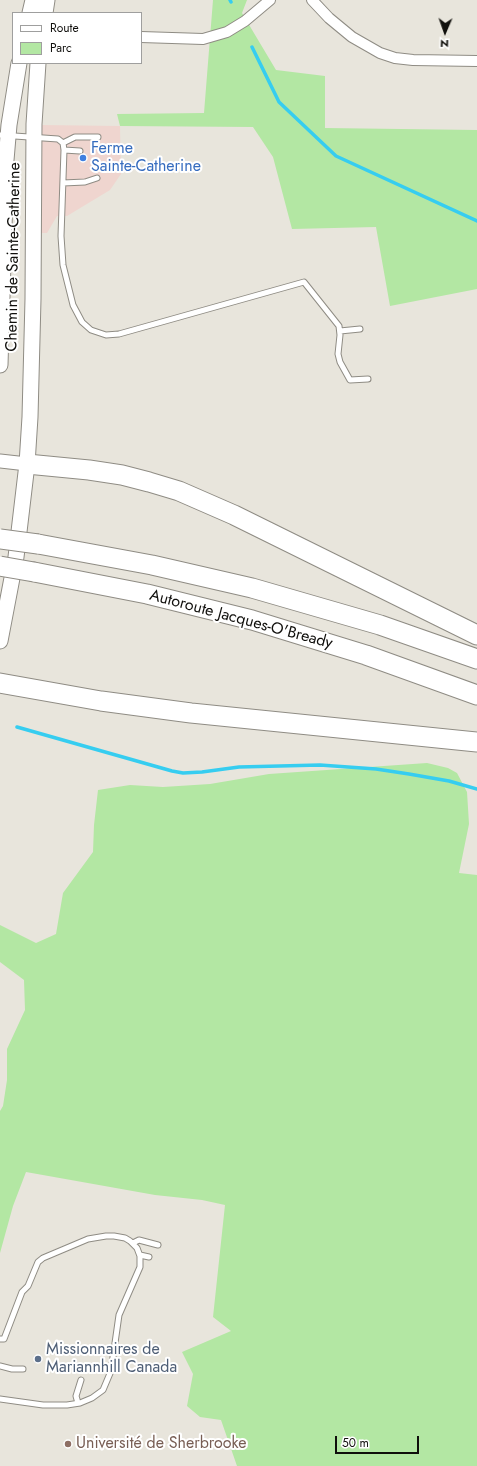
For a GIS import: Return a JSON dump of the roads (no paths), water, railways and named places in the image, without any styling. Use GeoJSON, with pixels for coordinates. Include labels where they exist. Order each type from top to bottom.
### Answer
{"type":"FeatureCollection","features":[{"type":"Feature","properties":{"kind":"highway"},"geometry":{"type":"LineString","coordinates":[[27,464],[111,473],[142,480],[178,491],[230,513],[477,635]]}},
{"type":"Feature","properties":{"kind":"highway","name":"Autoroute Jacques-O'Bready"},"geometry":{"type":"LineString","coordinates":[[0,539],[104,555],[160,566],[252,588],[369,621],[477,659]]}},
{"type":"Feature","properties":{"kind":"highway","name":"Autoroute Jacques-O'Bready"},"geometry":{"type":"LineString","coordinates":[[0,566],[152,595],[252,620],[372,657],[477,696]]}},
{"type":"Feature","properties":{"kind":"highway"},"geometry":{"type":"LineString","coordinates":[[0,683],[101,701],[191,713],[477,742]]}},
{"type":"Feature","properties":{"kind":"main road"},"geometry":{"type":"LineString","coordinates":[[30,12],[33,0]]}},
{"type":"Feature","properties":{"kind":"main road"},"geometry":{"type":"LineString","coordinates":[[45,12],[47,0]]}},
{"type":"Feature","properties":{"kind":"main road","name":"Chemin de Sainte-Catherine"},"geometry":{"type":"LineString","coordinates":[[0,365],[4,136],[19,64]]}},
{"type":"Feature","properties":{"kind":"main road","name":"Chemin de Sainte-Catherine"},"geometry":{"type":"LineString","coordinates":[[0,641],[18,548],[27,464],[33,299],[34,138],[38,64]]}},
{"type":"Feature","properties":{"kind":"street"},"geometry":{"type":"LineString","coordinates":[[142,37],[203,39],[227,32],[245,21],[270,0]]}},
{"type":"Feature","properties":{"kind":"street"},"geometry":{"type":"LineString","coordinates":[[312,0],[329,18],[352,37],[380,53],[395,58],[413,60],[477,61]]}},
{"type":"Feature","properties":{"kind":"street"},"geometry":{"type":"LineString","coordinates":[[0,461],[27,464]]}},
{"type":"Feature","properties":{"kind":"lane"},"geometry":{"type":"LineString","coordinates":[[4,136],[58,139],[63,143],[61,236],[65,276],[70,297],[76,311],[84,325],[94,332],[106,335],[119,334],[304,282],[337,322],[340,331],[338,354],[340,362],[350,380],[368,379]]}},
{"type":"Feature","properties":{"kind":"lane"},"geometry":{"type":"LineString","coordinates":[[63,143],[75,137],[98,137]]}},
{"type":"Feature","properties":{"kind":"lane"},"geometry":{"type":"LineString","coordinates":[[64,150],[80,151]]}},
{"type":"Feature","properties":{"kind":"lane"},"geometry":{"type":"LineString","coordinates":[[63,182],[85,182],[97,178]]}},
{"type":"Feature","properties":{"kind":"lane"},"geometry":{"type":"LineString","coordinates":[[340,331],[360,329]]}},
{"type":"Feature","properties":{"kind":"lane"},"geometry":{"type":"LineString","coordinates":[[0,1339],[4,1339],[22,1292],[28,1286],[38,1262],[43,1258],[88,1239],[101,1236],[121,1237],[133,1243],[140,1255],[139,1270],[121,1310],[118,1320],[112,1365],[108,1381],[103,1390],[96,1396],[78,1403],[55,1406],[0,1399]]}},
{"type":"Feature","properties":{"kind":"lane"},"geometry":{"type":"LineString","coordinates":[[133,1243],[139,1240],[158,1246]]}},
{"type":"Feature","properties":{"kind":"lane"},"geometry":{"type":"LineString","coordinates":[[140,1255],[149,1257]]}},
{"type":"Feature","properties":{"kind":"lane"},"geometry":{"type":"LineString","coordinates":[[0,1366],[12,1370],[24,1369]]}},
{"type":"Feature","properties":{"kind":"lane"},"geometry":{"type":"LineString","coordinates":[[78,1403],[76,1396],[82,1380]]}},
{"type":"Feature","properties":{"kind":"waterway"},"geometry":{"type":"LineString","coordinates":[[252,47],[279,102],[336,156],[477,221]]}},
{"type":"Feature","properties":{"kind":"waterway"},"geometry":{"type":"LineString","coordinates":[[17,727],[183,773],[239,767],[320,765],[376,769],[409,774],[449,781],[477,789]]}},
{"type":"Feature","properties":{"kind":"place","name":"Ferme Sainte-Catherine"},"geometry":{"type":"Point","coordinates":[83,158]}},
{"type":"Feature","properties":{"kind":"place","name":"Missionnaires de Mariannhill Canada"},"geometry":{"type":"Point","coordinates":[38,1359]}},
{"type":"Feature","properties":{"kind":"place","name":"Université de Sherbrooke"},"geometry":{"type":"Point","coordinates":[68,1444]}}]}
